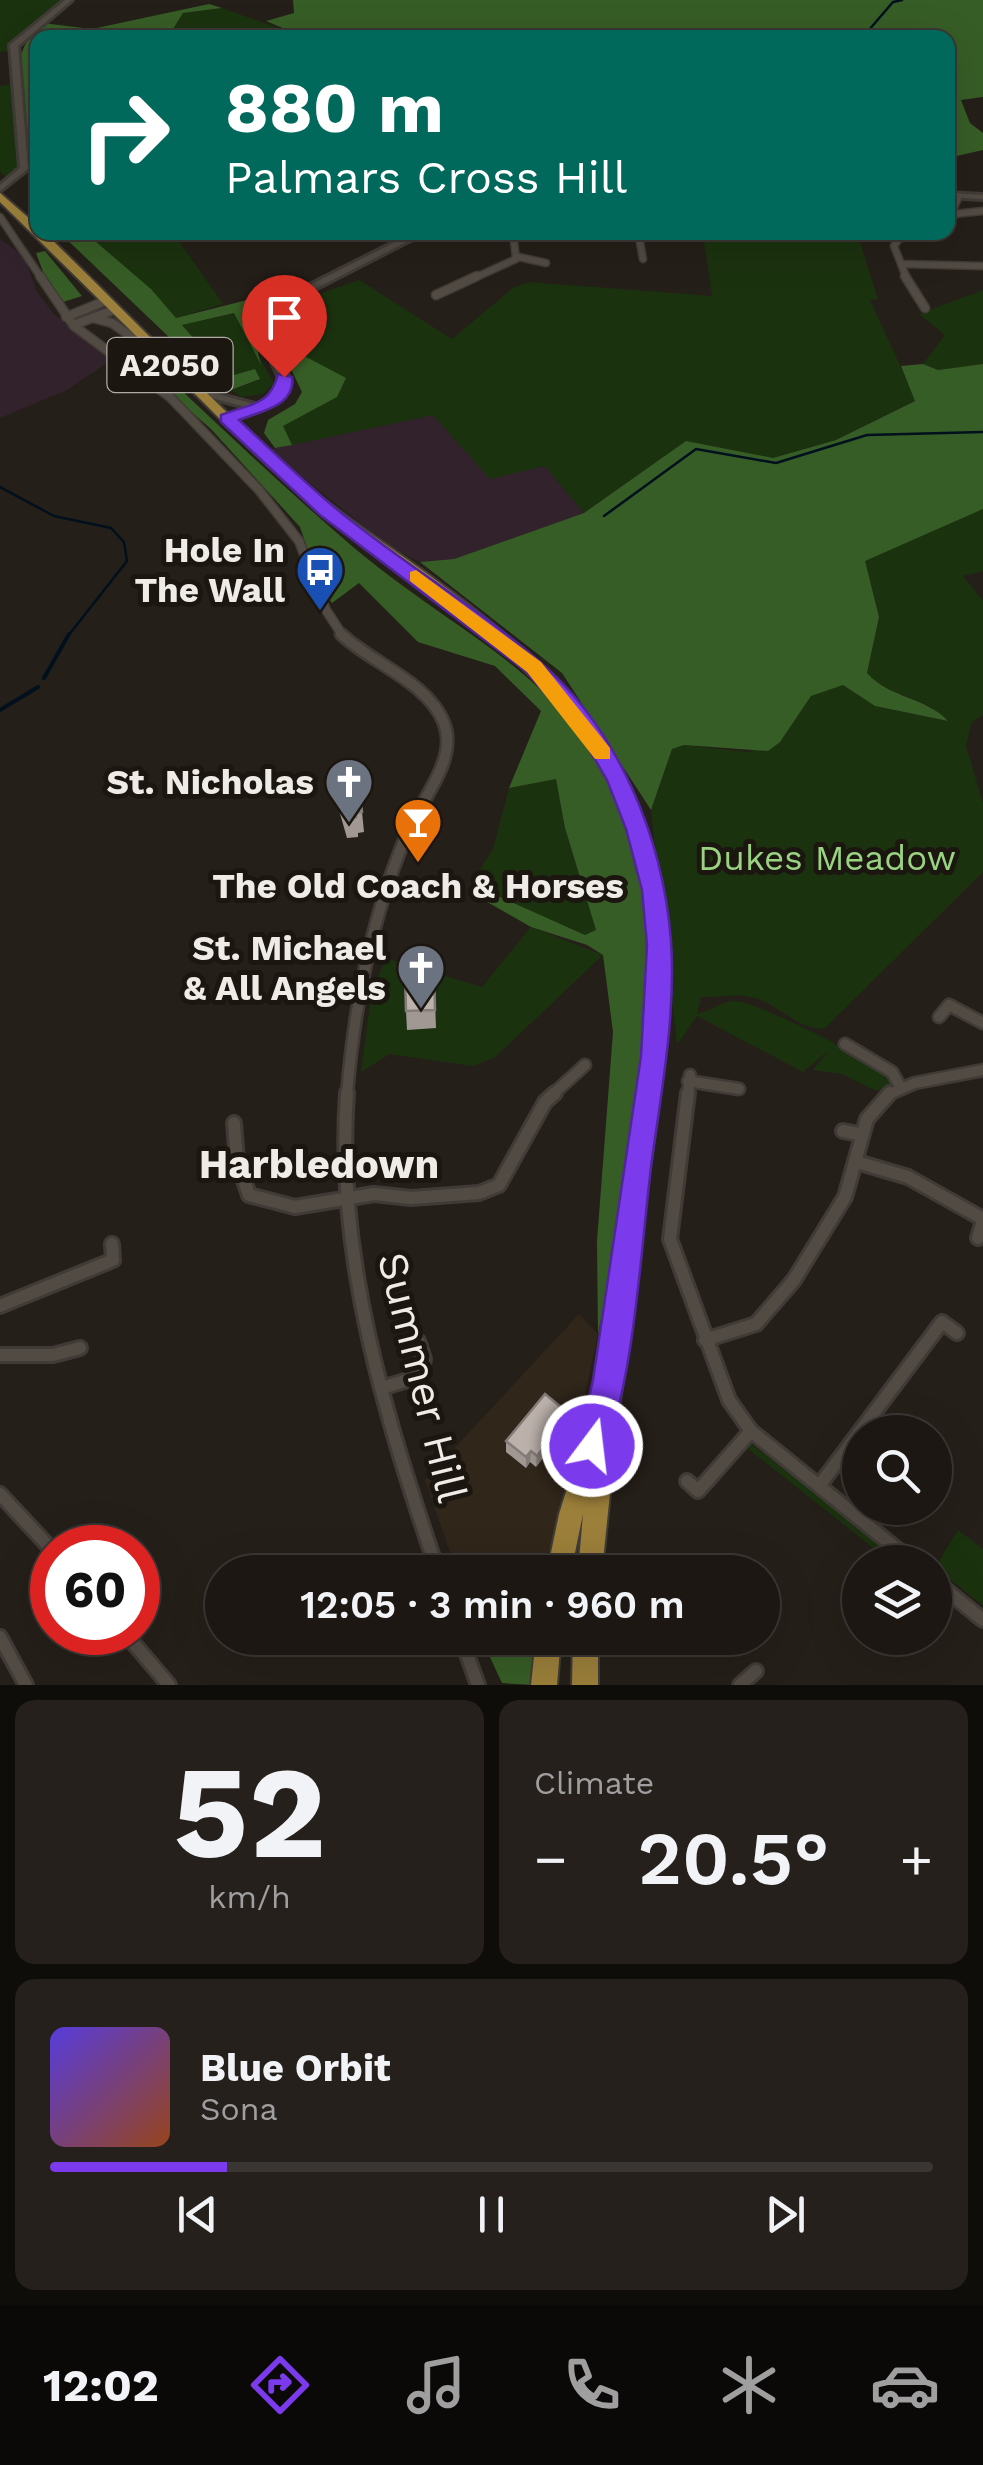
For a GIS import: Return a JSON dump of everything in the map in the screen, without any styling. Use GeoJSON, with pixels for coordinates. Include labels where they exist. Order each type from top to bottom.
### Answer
{"type":"FeatureCollection","features":[{"type":"Feature","properties":{"kind":"main road","name":"A2050"},"geometry":{"type":"LineString","coordinates":[[0,193],[30,224]]}},
{"type":"Feature","properties":{"kind":"main road","name":"A2050"},"geometry":{"type":"LineString","coordinates":[[46,240],[162,358],[327,511],[534,667],[590,732],[618,780],[638,829],[653,890],[659,945],[654,1056],[603,1412],[591,1555]]}},
{"type":"Feature","properties":{"kind":"main road","name":"A2050"},"geometry":{"type":"LineString","coordinates":[[563,1555],[571,1514],[603,1412]]}},
{"type":"Feature","properties":{"kind":"main road"},"geometry":{"type":"LineString","coordinates":[[544,1685],[548,1655]]}},
{"type":"Feature","properties":{"kind":"main road"},"geometry":{"type":"LineString","coordinates":[[585,1685],[586,1655]]}},
{"type":"Feature","properties":{"kind":"street"},"geometry":{"type":"LineString","coordinates":[[32,30],[69,0]]}},
{"type":"Feature","properties":{"kind":"street"},"geometry":{"type":"LineString","coordinates":[[0,193],[24,169],[14,44],[30,31]]}},
{"type":"Feature","properties":{"kind":"street"},"geometry":{"type":"LineString","coordinates":[[955,196],[983,198]]}},
{"type":"Feature","properties":{"kind":"street"},"geometry":{"type":"LineString","coordinates":[[955,211],[960,196]]}},
{"type":"Feature","properties":{"kind":"street"},"geometry":{"type":"LineString","coordinates":[[955,214],[983,211]]}},
{"type":"Feature","properties":{"kind":"street"},"geometry":{"type":"LineString","coordinates":[[0,217],[26,244],[40,285],[70,321]]}},
{"type":"Feature","properties":{"kind":"street"},"geometry":{"type":"LineString","coordinates":[[227,418],[276,400],[286,386],[260,328],[271,308],[406,240]]}},
{"type":"Feature","properties":{"kind":"street"},"geometry":{"type":"LineString","coordinates":[[515,240],[519,256]]}},
{"type":"Feature","properties":{"kind":"street"},"geometry":{"type":"LineString","coordinates":[[639,240],[643,259]]}},
{"type":"Feature","properties":{"kind":"street"},"geometry":{"type":"LineString","coordinates":[[898,240],[904,276],[925,308]]}},
{"type":"Feature","properties":{"kind":"street"},"geometry":{"type":"LineString","coordinates":[[426,295],[436,299],[519,256],[546,263]]}},
{"type":"Feature","properties":{"kind":"street"},"geometry":{"type":"LineString","coordinates":[[902,264],[983,266]]}},
{"type":"Feature","properties":{"kind":"street"},"geometry":{"type":"LineString","coordinates":[[94,318],[110,305]]}},
{"type":"Feature","properties":{"kind":"street"},"geometry":{"type":"LineString","coordinates":[[70,321],[110,305]]}},
{"type":"Feature","properties":{"kind":"street"},"geometry":{"type":"LineString","coordinates":[[70,321],[112,320],[145,350],[162,358]]}},
{"type":"Feature","properties":{"kind":"street","name":"Summer Hill"},"geometry":{"type":"LineString","coordinates":[[70,321],[136,368],[198,424],[292,531],[336,628],[420,694],[444,724],[445,750],[407,834],[358,994],[345,1119],[346,1197],[382,1388],[433,1555]]}},
{"type":"Feature","properties":{"kind":"street"},"geometry":{"type":"LineString","coordinates":[[199,392],[260,406]]}},
{"type":"Feature","properties":{"kind":"street"},"geometry":{"type":"LineString","coordinates":[[245,436],[247,419],[260,406]]}},
{"type":"Feature","properties":{"kind":"street"},"geometry":{"type":"LineString","coordinates":[[939,1017],[948,1005],[983,1023]]}},
{"type":"Feature","properties":{"kind":"street"},"geometry":{"type":"LineString","coordinates":[[845,1044],[887,1068],[902,1088]]}},
{"type":"Feature","properties":{"kind":"street"},"geometry":{"type":"LineString","coordinates":[[234,1123],[232,1145],[249,1196],[294,1207],[346,1197],[480,1194],[499,1185],[546,1102],[585,1065]]}},
{"type":"Feature","properties":{"kind":"street"},"geometry":{"type":"LineString","coordinates":[[705,1340],[759,1322],[847,1212],[859,1134],[882,1098],[902,1088],[983,1070]]}},
{"type":"Feature","properties":{"kind":"street"},"geometry":{"type":"LineString","coordinates":[[740,1088],[689,1078],[670,1239],[729,1400],[751,1431],[891,1545]]}},
{"type":"Feature","properties":{"kind":"street"},"geometry":{"type":"LineString","coordinates":[[844,1131],[859,1134]]}},
{"type":"Feature","properties":{"kind":"street"},"geometry":{"type":"LineString","coordinates":[[857,1162],[908,1177],[983,1220],[978,1238]]}},
{"type":"Feature","properties":{"kind":"street"},"geometry":{"type":"LineString","coordinates":[[0,1306],[113,1260],[112,1244]]}},
{"type":"Feature","properties":{"kind":"street"},"geometry":{"type":"LineString","coordinates":[[819,1486],[942,1322],[956,1333]]}},
{"type":"Feature","properties":{"kind":"street"},"geometry":{"type":"LineString","coordinates":[[382,1388],[420,1376],[424,1358],[418,1341]]}},
{"type":"Feature","properties":{"kind":"street"},"geometry":{"type":"LineString","coordinates":[[0,1355],[53,1355],[80,1348]]}},
{"type":"Feature","properties":{"kind":"street"},"geometry":{"type":"LineString","coordinates":[[687,1481],[698,1492],[751,1431]]}},
{"type":"Feature","properties":{"kind":"street"},"geometry":{"type":"LineString","coordinates":[[0,1494],[30,1526]]}},
{"type":"Feature","properties":{"kind":"street"},"geometry":{"type":"LineString","coordinates":[[952,1595],[983,1620]]}},
{"type":"Feature","properties":{"kind":"street"},"geometry":{"type":"LineString","coordinates":[[0,1637],[26,1685]]}},
{"type":"Feature","properties":{"kind":"street"},"geometry":{"type":"LineString","coordinates":[[144,1655],[170,1685]]}},
{"type":"Feature","properties":{"kind":"street"},"geometry":{"type":"LineString","coordinates":[[468,1655],[479,1681]]}},
{"type":"Feature","properties":{"kind":"street"},"geometry":{"type":"LineString","coordinates":[[740,1685],[756,1671]]}},
{"type":"Feature","properties":{"kind":"shaded area"},"geometry":{"type":"Polygon","coordinates":[[[0,239],[24,256],[37,292],[54,314],[112,360],[65,391],[0,418],[0,239]]]}},
{"type":"Feature","properties":{"kind":"shaded area"},"geometry":{"type":"Polygon","coordinates":[[[433,415],[490,478],[545,466],[584,513],[454,559],[420,562],[389,546],[268,450],[433,415]]]}},
{"type":"Feature","properties":{"kind":"shaded area"},"geometry":{"type":"Polygon","coordinates":[[[579,1314],[598,1334],[552,1548],[544,1555],[451,1555],[425,1480],[579,1314]]]}},
{"type":"Feature","properties":{"kind":"green space"},"geometry":{"type":"Polygon","coordinates":[[[0,0],[63,0],[11,42],[8,51],[0,52],[0,0]]]}},
{"type":"Feature","properties":{"kind":"green space"},"geometry":{"type":"Polygon","coordinates":[[[293,0],[983,0],[983,97],[961,100],[970,123],[983,133],[983,150],[955,156],[955,30],[287,30],[266,21],[294,13],[293,0]]]}},
{"type":"Feature","properties":{"kind":"green space"},"geometry":{"type":"Polygon","coordinates":[[[209,4],[222,8],[183,13],[172,30],[36,30],[42,23],[92,29],[209,4]]]}},
{"type":"Feature","properties":{"kind":"green space"},"geometry":{"type":"Polygon","coordinates":[[[222,8],[284,30],[173,30],[183,13],[222,8]]]}},
{"type":"Feature","properties":{"kind":"green space"},"geometry":{"type":"Polygon","coordinates":[[[30,38],[27,130],[19,72],[30,38]]]}},
{"type":"Feature","properties":{"kind":"green space"},"geometry":{"type":"Polygon","coordinates":[[[11,84],[18,169],[6,177],[0,171],[0,86],[11,84]]]}},
{"type":"Feature","properties":{"kind":"green space"},"geometry":{"type":"Polygon","coordinates":[[[67,240],[94,240],[151,289],[176,318],[299,287],[260,317],[256,335],[261,365],[234,313],[182,325],[227,377],[255,369],[260,379],[231,390],[215,381],[67,240]]]}},
{"type":"Feature","properties":{"kind":"green space"},"geometry":{"type":"Polygon","coordinates":[[[93,240],[179,241],[223,304],[176,318],[151,289],[93,240]]]}},
{"type":"Feature","properties":{"kind":"green space"},"geometry":{"type":"Polygon","coordinates":[[[704,240],[859,240],[878,299],[870,300],[916,400],[836,440],[772,458],[686,441],[584,513],[545,466],[490,479],[433,415],[292,445],[282,426],[337,397],[345,378],[278,342],[282,328],[297,307],[308,300],[359,280],[452,339],[513,288],[529,282],[712,296],[704,240]]]}},
{"type":"Feature","properties":{"kind":"green space"},"geometry":{"type":"Polygon","coordinates":[[[45,251],[82,296],[63,302],[50,290],[36,253],[45,251]]]}},
{"type":"Feature","properties":{"kind":"green space"},"geometry":{"type":"Polygon","coordinates":[[[983,290],[983,364],[938,370],[923,364],[945,335],[919,314],[983,290]]]}},
{"type":"Feature","properties":{"kind":"green space"},"geometry":{"type":"Polygon","coordinates":[[[235,313],[274,383],[263,394],[242,397],[231,390],[260,380],[227,377],[182,325],[235,313]]]}},
{"type":"Feature","properties":{"kind":"green space"},"geometry":{"type":"Polygon","coordinates":[[[130,342],[353,547],[523,674],[559,708],[590,748],[617,796],[642,881],[645,1007],[632,1148],[598,1334],[597,1241],[613,1032],[603,955],[587,945],[531,927],[475,895],[471,884],[585,935],[596,930],[565,828],[556,779],[509,788],[541,711],[495,666],[418,642],[359,583],[332,603],[322,591],[300,527],[211,429],[117,348],[130,342]]]}},
{"type":"Feature","properties":{"kind":"green space"},"geometry":{"type":"Polygon","coordinates":[[[278,342],[346,378],[337,397],[283,426],[292,445],[275,448],[264,433],[268,420],[295,404],[302,392],[278,342]]]}},
{"type":"Feature","properties":{"kind":"green space"},"geometry":{"type":"Polygon","coordinates":[[[923,364],[938,370],[983,364],[983,509],[865,561],[879,617],[867,673],[886,688],[929,707],[948,721],[875,706],[843,685],[811,696],[780,742],[768,751],[684,745],[672,749],[651,810],[562,673],[420,562],[454,559],[584,513],[686,441],[773,458],[836,440],[915,401],[901,366],[923,364]]]}},
{"type":"Feature","properties":{"kind":"green space","name":"Dukes Meadow"},"geometry":{"type":"Polygon","coordinates":[[[983,509],[983,571],[963,576],[983,601],[983,715],[972,722],[966,746],[983,803],[983,872],[825,1028],[809,1027],[766,1002],[743,996],[701,997],[697,1014],[729,1001],[747,1003],[844,1049],[896,1083],[877,1091],[842,1074],[813,1070],[828,1051],[803,1072],[697,1016],[677,1045],[651,810],[672,749],[684,745],[748,752],[780,742],[811,696],[843,685],[875,706],[947,721],[929,706],[886,688],[867,674],[879,617],[864,561],[983,509]]]}},
{"type":"Feature","properties":{"kind":"green space"},"geometry":{"type":"Polygon","coordinates":[[[556,778],[565,828],[596,930],[585,935],[471,884],[493,849],[509,788],[556,778]]]}},
{"type":"Feature","properties":{"kind":"green space"},"geometry":{"type":"Polygon","coordinates":[[[531,927],[603,955],[494,1058],[472,1066],[390,1054],[361,1072],[371,997],[385,958],[482,987],[531,927]]]}},
{"type":"Feature","properties":{"kind":"green space"},"geometry":{"type":"Polygon","coordinates":[[[751,1444],[842,1515],[842,1523],[746,1447],[751,1444]]]}},
{"type":"Feature","properties":{"kind":"green space"},"geometry":{"type":"Polygon","coordinates":[[[844,1525],[855,1525],[880,1545],[870,1545],[844,1525]]]}},
{"type":"Feature","properties":{"kind":"green space"},"geometry":{"type":"Polygon","coordinates":[[[958,1530],[983,1549],[983,1606],[952,1581],[952,1545],[949,1545],[958,1530]]]}},
{"type":"Feature","properties":{"kind":"green space"},"geometry":{"type":"Polygon","coordinates":[[[489,1655],[536,1655],[532,1685],[502,1683],[489,1655]]]}},
{"type":"Feature","properties":{"kind":"building"},"geometry":{"type":"Polygon","coordinates":[[[337,791],[360,792],[362,812],[345,818],[337,791]]]}},
{"type":"Feature","properties":{"kind":"building"},"geometry":{"type":"Polygon","coordinates":[[[434,971],[435,1010],[406,1011],[405,972],[434,971]]]}},
{"type":"Feature","properties":{"kind":"building"},"geometry":{"type":"Polygon","coordinates":[[[545,1394],[562,1408],[546,1429],[553,1435],[537,1456],[531,1451],[526,1457],[506,1441],[545,1394]]]}},
{"type":"Feature","properties":{"kind":"waterway"},"geometry":{"type":"LineString","coordinates":[[869,30],[893,2],[902,0]]}},
{"type":"Feature","properties":{"kind":"waterway"},"geometry":{"type":"LineString","coordinates":[[604,516],[696,449],[776,463],[867,435],[983,432]]}},
{"type":"Feature","properties":{"kind":"waterway"},"geometry":{"type":"LineString","coordinates":[[0,487],[54,516],[111,528],[124,542],[127,561],[68,636]]}},
{"type":"Feature","properties":{"kind":"waterway"},"geometry":{"type":"LineString","coordinates":[[44,678],[69,634]]}},
{"type":"Feature","properties":{"kind":"waterway"},"geometry":{"type":"LineString","coordinates":[[0,710],[38,687]]}},
{"type":"Feature","properties":{"kind":"slow traffic"},"geometry":{"type":"LineString","coordinates":[[416,576],[534,667],[576,714],[602,753]]}},
{"type":"Feature","properties":{"kind":"place","name":"Hole In The Wall"},"geometry":{"type":"Point","coordinates":[320,612]}},
{"type":"Feature","properties":{"kind":"place","name":"St. Nicholas"},"geometry":{"type":"Point","coordinates":[349,824]}},
{"type":"Feature","properties":{"kind":"place","name":"The Old Coach & Horses"},"geometry":{"type":"Point","coordinates":[418,864]}},
{"type":"Feature","properties":{"kind":"place","name":"St. Michael & All Angels"},"geometry":{"type":"Point","coordinates":[421,1010]}},
{"type":"Feature","properties":{"kind":"district","name":"Harbledown"},"geometry":{"type":"Point","coordinates":[319,1164]}},
{"type":"Feature","properties":{"kind":"route"},"geometry":{"type":"LineString","coordinates":[[284,377],[285,390],[276,400],[227,418],[327,511],[534,667],[590,732],[618,780],[638,829],[653,890],[659,945],[654,1056],[603,1412],[592,1446]]}}]}
